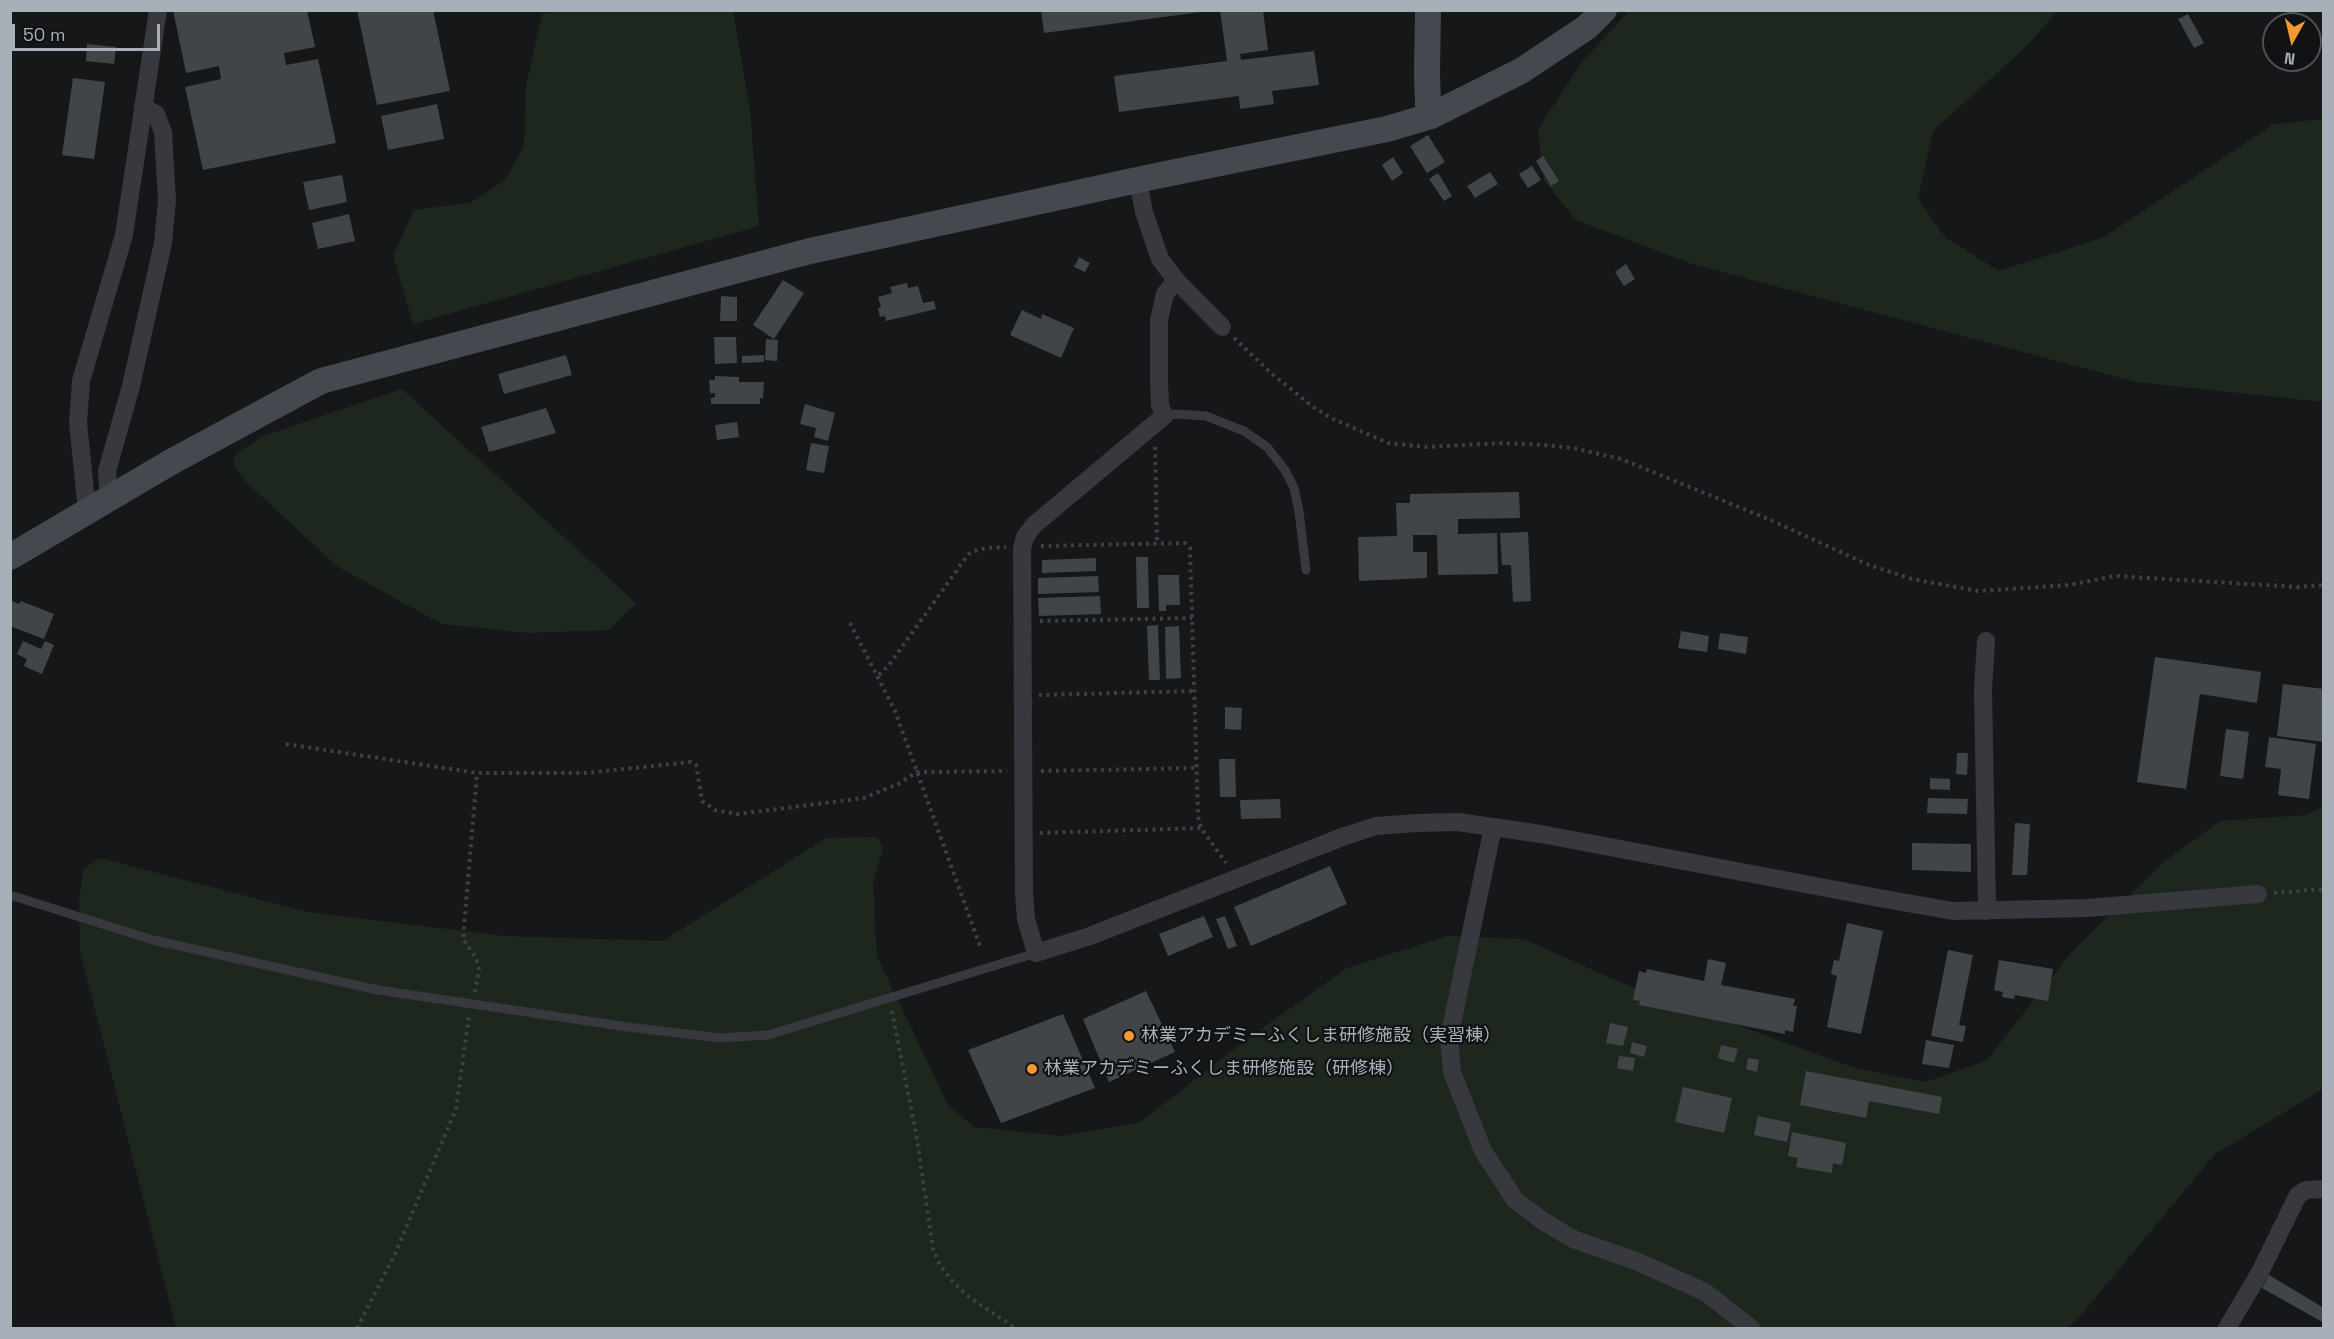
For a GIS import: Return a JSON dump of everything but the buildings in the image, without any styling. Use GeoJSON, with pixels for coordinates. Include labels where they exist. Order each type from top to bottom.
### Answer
{"type":"FeatureCollection","features":[{"type":"Feature","properties":{"kind":"street"},"geometry":{"type":"LineString","coordinates":[[87,510],[78,423],[81,381],[124,235],[158,10]]}},
{"type":"Feature","properties":{"kind":"street"},"geometry":{"type":"LineString","coordinates":[[1428,10],[1427,73],[1428,104],[1431,116]]}},
{"type":"Feature","properties":{"kind":"street"},"geometry":{"type":"LineString","coordinates":[[10,557],[112,495],[321,381],[810,251],[1387,129],[1431,116],[1521,71],[1587,27],[1604,10]]}},
{"type":"Feature","properties":{"kind":"street"},"geometry":{"type":"LineString","coordinates":[[112,495],[108,487],[107,471],[131,386],[161,254],[167,200],[163,132],[156,114],[143,106]]}},
{"type":"Feature","properties":{"kind":"street"},"geometry":{"type":"LineString","coordinates":[[1138,180],[1144,212],[1155,249],[1176,280],[1222,327]]}},
{"type":"Feature","properties":{"kind":"street"},"geometry":{"type":"LineString","coordinates":[[1176,280],[1165,294],[1159,320],[1159,421],[1034,525],[1025,537],[1023,546],[1021,621],[1026,919],[1036,953],[1090,936],[1376,826],[1398,824],[1458,822],[1552,836],[1953,910],[2087,908],[2258,894]]}},
{"type":"Feature","properties":{"kind":"street"},"geometry":{"type":"LineString","coordinates":[[1986,641],[1983,688],[1987,911]]}},
{"type":"Feature","properties":{"kind":"street"},"geometry":{"type":"LineString","coordinates":[[1493,827],[1449,1038],[1452,1072],[1483,1151],[1515,1200],[1543,1221],[1573,1239],[1636,1262],[1705,1292],[1748,1324],[1751,1329]]}},
{"type":"Feature","properties":{"kind":"street"},"geometry":{"type":"LineString","coordinates":[[2227,1329],[2259,1274],[2298,1195],[2306,1190],[2324,1189]]}},
{"type":"Feature","properties":{"kind":"lane"},"geometry":{"type":"LineString","coordinates":[[1159,421],[1184,414],[1206,416],[1244,431],[1267,447],[1285,470],[1294,488],[1306,570]]}},
{"type":"Feature","properties":{"kind":"lane"},"geometry":{"type":"LineString","coordinates":[[10,895],[153,939],[378,990],[720,1038],[768,1035],[1036,953]]}},
{"type":"Feature","properties":{"kind":"path"},"geometry":{"type":"LineString","coordinates":[[1222,327],[1271,373],[1312,407],[1333,419],[1388,442],[1427,447],[1502,442],[1544,445],[1573,448],[1621,459],[1773,521],[1869,565],[1912,579],[1978,591],[2069,585],[2115,576],[2298,587],[2324,585]]}},
{"type":"Feature","properties":{"kind":"path"},"geometry":{"type":"LineString","coordinates":[[1157,544],[1159,421]]}},
{"type":"Feature","properties":{"kind":"path"},"geometry":{"type":"LineString","coordinates":[[879,675],[889,665],[967,556],[986,548],[1185,543],[1190,548],[1198,816],[1201,828],[1238,878]]}},
{"type":"Feature","properties":{"kind":"path"},"geometry":{"type":"LineString","coordinates":[[1021,621],[1192,618]]}},
{"type":"Feature","properties":{"kind":"path"},"geometry":{"type":"LineString","coordinates":[[850,623],[879,675],[895,711],[980,946]]}},
{"type":"Feature","properties":{"kind":"path"},"geometry":{"type":"LineString","coordinates":[[1022,696],[1194,691]]}},
{"type":"Feature","properties":{"kind":"path"},"geometry":{"type":"LineString","coordinates":[[286,744],[477,773],[586,773],[691,762],[696,765],[702,801],[716,810],[738,814],[864,798],[900,783],[917,772],[1197,768]]}},
{"type":"Feature","properties":{"kind":"path"},"geometry":{"type":"LineString","coordinates":[[357,1329],[395,1254],[456,1109],[467,1023],[473,1004],[479,968],[476,958],[463,939],[477,773]]}},
{"type":"Feature","properties":{"kind":"path"},"geometry":{"type":"LineString","coordinates":[[1024,833],[1201,828]]}},
{"type":"Feature","properties":{"kind":"path"},"geometry":{"type":"LineString","coordinates":[[2258,894],[2324,889]]}},
{"type":"Feature","properties":{"kind":"path"},"geometry":{"type":"LineString","coordinates":[[890,999],[915,1128],[933,1249],[952,1282],[969,1297],[1015,1329]]}},
{"type":"Feature","properties":{"kind":"shaded area"},"geometry":{"type":"Polygon","coordinates":[[[559,11],[733,11],[750,109],[759,226],[413,324],[393,256],[414,210],[470,203],[505,180],[524,146],[526,86],[542,14],[559,11]]]}},
{"type":"Feature","properties":{"kind":"shaded area"},"geometry":{"type":"Polygon","coordinates":[[[1629,11],[2057,11],[2029,44],[1933,131],[1918,199],[1945,237],[1999,271],[2104,237],[2274,124],[2323,119],[2323,402],[2136,382],[1692,264],[1576,220],[1544,181],[1538,129],[1582,62],[1629,11]]]}},
{"type":"Feature","properties":{"kind":"shaded area"},"geometry":{"type":"Polygon","coordinates":[[[402,389],[636,603],[609,630],[528,633],[442,624],[338,567],[248,484],[233,464],[236,454],[263,436],[402,389]]]}},
{"type":"Feature","properties":{"kind":"shaded area"},"geometry":{"type":"Polygon","coordinates":[[[2323,807],[2323,1089],[2215,1154],[2082,1314],[2067,1328],[176,1328],[80,951],[79,903],[83,869],[100,858],[308,912],[505,936],[663,941],[826,838],[877,837],[883,848],[873,884],[877,956],[948,1105],[974,1127],[1063,1136],[1140,1122],[1250,1037],[1347,968],[1447,936],[1524,939],[1622,983],[1855,1068],[1925,1082],[1986,1061],[2075,948],[2164,862],[2220,821],[2306,815],[2323,807]]]}},
{"type":"Feature","properties":{"kind":"place","name":"林業アカデミーふくしま研修施設（実習棟）"},"geometry":{"type":"Point","coordinates":[1129,1036]}},
{"type":"Feature","properties":{"kind":"place","name":"林業アカデミーふくしま研修施設（研修棟）"},"geometry":{"type":"Point","coordinates":[1032,1069]}}]}
